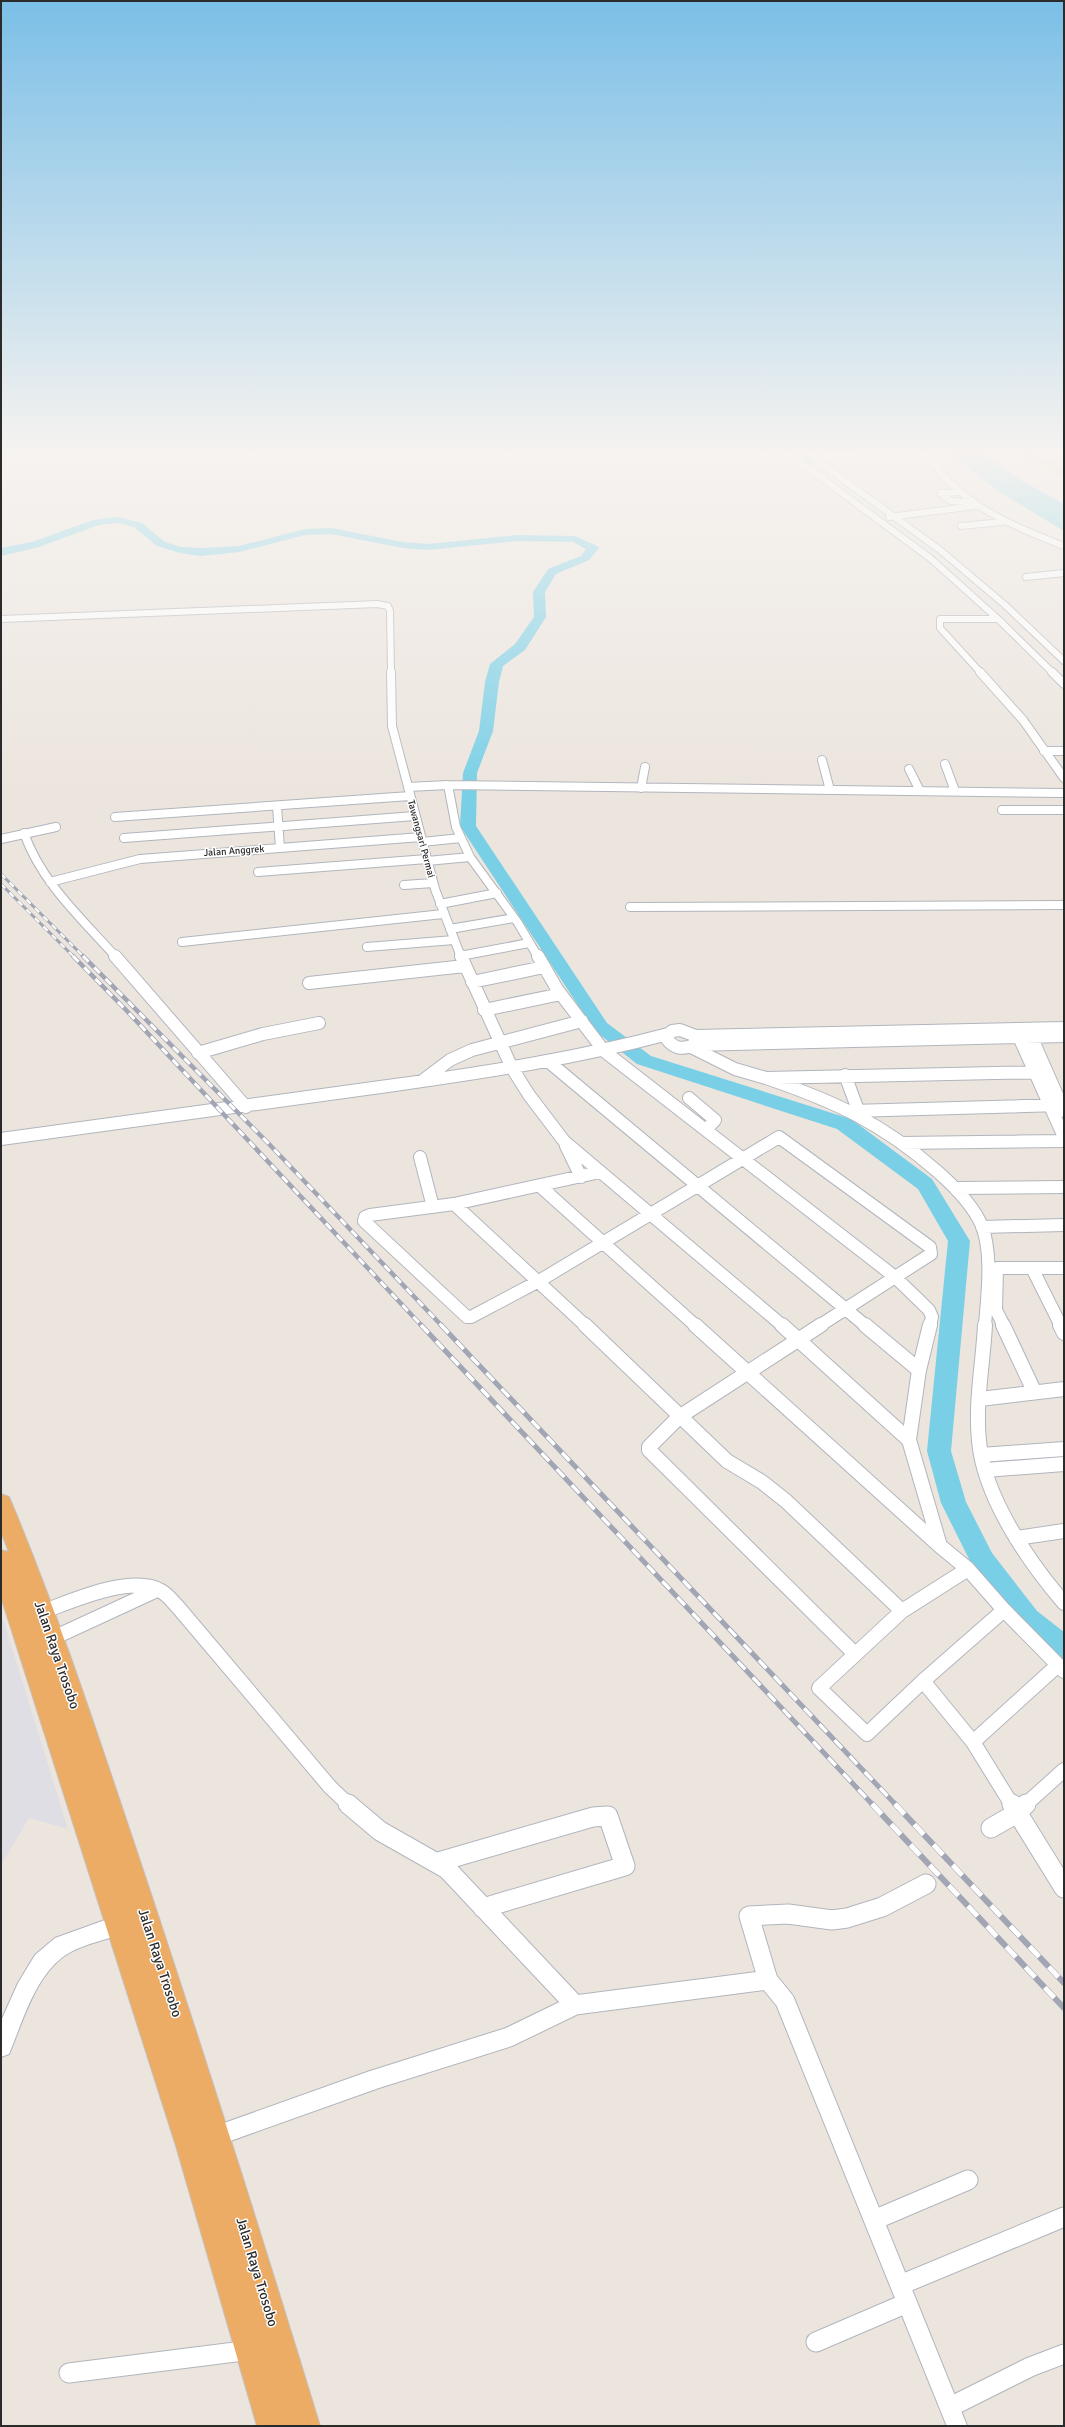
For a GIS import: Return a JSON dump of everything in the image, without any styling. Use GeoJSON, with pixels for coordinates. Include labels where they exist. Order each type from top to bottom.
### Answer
{"type":"FeatureCollection","features":[{"type":"Feature","properties":{"kind":"highway","name":"Jalan Raya Trosobo"},"geometry":{"type":"LineString","coordinates":[[1,1504],[42,1612],[216,2136],[303,2426]]}},
{"type":"Feature","properties":{"kind":"highway","name":"Jalan Raya Trosobo"},"geometry":{"type":"LineString","coordinates":[[1,1560],[191,2146],[274,2426]]}},
{"type":"Feature","properties":{"kind":"street"},"geometry":{"type":"LineString","coordinates":[[941,567],[980,600],[1053,671],[1064,684]]}},
{"type":"Feature","properties":{"kind":"street"},"geometry":{"type":"LineString","coordinates":[[960,567],[1064,661]]}},
{"type":"Feature","properties":{"kind":"street"},"geometry":{"type":"LineString","coordinates":[[1026,577],[1064,573]]}},
{"type":"Feature","properties":{"kind":"street"},"geometry":{"type":"LineString","coordinates":[[980,600],[997,599]]}},
{"type":"Feature","properties":{"kind":"street","name":"Tawangsari Permai"},"geometry":{"type":"LineString","coordinates":[[1,619],[377,604],[386,605],[390,611],[392,726],[421,839],[443,914],[484,1010],[512,1068],[538,1109],[564,1141]]}},
{"type":"Feature","properties":{"kind":"street"},"geometry":{"type":"LineString","coordinates":[[998,619],[942,619],[940,620],[940,628],[1023,720],[1064,778]]}},
{"type":"Feature","properties":{"kind":"street"},"geometry":{"type":"LineString","coordinates":[[1053,671],[1064,670]]}},
{"type":"Feature","properties":{"kind":"street"},"geometry":{"type":"LineString","coordinates":[[1044,750],[1064,751]]}},
{"type":"Feature","properties":{"kind":"street"},"geometry":{"type":"LineString","coordinates":[[822,760],[830,790]]}},
{"type":"Feature","properties":{"kind":"street"},"geometry":{"type":"LineString","coordinates":[[945,764],[955,791]]}},
{"type":"Feature","properties":{"kind":"street"},"geometry":{"type":"LineString","coordinates":[[641,788],[645,767]]}},
{"type":"Feature","properties":{"kind":"street"},"geometry":{"type":"LineString","coordinates":[[909,769],[920,791]]}},
{"type":"Feature","properties":{"kind":"street"},"geometry":{"type":"LineString","coordinates":[[451,784],[456,827],[470,857],[514,918],[544,967],[582,1021],[608,1049],[706,1130],[895,1277],[931,1314],[919,1370],[909,1440],[940,1546]]}},
{"type":"Feature","properties":{"kind":"street"},"geometry":{"type":"LineString","coordinates":[[115,817],[276,806],[409,791],[451,784],[641,788],[1064,792]]}},
{"type":"Feature","properties":{"kind":"street"},"geometry":{"type":"LineString","coordinates":[[276,806],[280,848]]}},
{"type":"Feature","properties":{"kind":"street"},"geometry":{"type":"LineString","coordinates":[[1002,810],[1064,810]]}},
{"type":"Feature","properties":{"kind":"street"},"geometry":{"type":"LineString","coordinates":[[124,838],[415,816]]}},
{"type":"Feature","properties":{"kind":"street"},"geometry":{"type":"LineString","coordinates":[[1,839],[56,827]]}},
{"type":"Feature","properties":{"kind":"street"},"geometry":{"type":"LineString","coordinates":[[24,833],[30,850],[50,882],[246,1107]]}},
{"type":"Feature","properties":{"kind":"street","name":"Jalan Anggrek"},"geometry":{"type":"LineString","coordinates":[[50,882],[132,861],[280,848],[421,839],[461,838]]}},
{"type":"Feature","properties":{"kind":"street"},"geometry":{"type":"LineString","coordinates":[[258,872],[470,857]]}},
{"type":"Feature","properties":{"kind":"street"},"geometry":{"type":"LineString","coordinates":[[404,885],[433,882]]}},
{"type":"Feature","properties":{"kind":"street"},"geometry":{"type":"LineString","coordinates":[[440,904],[497,894]]}},
{"type":"Feature","properties":{"kind":"street"},"geometry":{"type":"LineString","coordinates":[[630,907],[1064,905]]}},
{"type":"Feature","properties":{"kind":"street"},"geometry":{"type":"LineString","coordinates":[[182,942],[443,914]]}},
{"type":"Feature","properties":{"kind":"street"},"geometry":{"type":"LineString","coordinates":[[450,929],[514,918]]}},
{"type":"Feature","properties":{"kind":"street"},"geometry":{"type":"LineString","coordinates":[[367,947],[454,940]]}},
{"type":"Feature","properties":{"kind":"street"},"geometry":{"type":"LineString","coordinates":[[460,956],[529,943]]}},
{"type":"Feature","properties":{"kind":"street"},"geometry":{"type":"LineString","coordinates":[[309,983],[465,966]]}},
{"type":"Feature","properties":{"kind":"street"},"geometry":{"type":"LineString","coordinates":[[472,982],[544,967]]}},
{"type":"Feature","properties":{"kind":"street"},"geometry":{"type":"LineString","coordinates":[[484,1010],[562,994]]}},
{"type":"Feature","properties":{"kind":"street"},"geometry":{"type":"LineString","coordinates":[[421,1082],[456,1056],[499,1042],[582,1021]]}},
{"type":"Feature","properties":{"kind":"street"},"geometry":{"type":"LineString","coordinates":[[198,1053],[263,1034],[319,1023]]}},
{"type":"Feature","properties":{"kind":"street"},"geometry":{"type":"LineString","coordinates":[[643,1040],[678,1048],[694,1043],[826,1036],[951,1034],[1064,1028]]}},
{"type":"Feature","properties":{"kind":"street"},"geometry":{"type":"LineString","coordinates":[[1,1139],[160,1116],[246,1107],[512,1068],[549,1062],[608,1049],[668,1034],[674,1030],[682,1029],[691,1032],[694,1043],[735,1069],[766,1078],[855,1110],[901,1143],[956,1188],[972,1208],[982,1227],[986,1268],[986,1307],[980,1399],[981,1456],[985,1470],[1016,1538],[1064,1603]]}},
{"type":"Feature","properties":{"kind":"street"},"geometry":{"type":"LineString","coordinates":[[668,1034],[666,1038],[672,1046]]}},
{"type":"Feature","properties":{"kind":"street"},"geometry":{"type":"LineString","coordinates":[[951,1034],[1019,1037],[1064,1036]]}},
{"type":"Feature","properties":{"kind":"street"},"geometry":{"type":"LineString","coordinates":[[1031,1036],[1046,1072],[1058,1107],[1064,1137]]}},
{"type":"Feature","properties":{"kind":"street"},"geometry":{"type":"LineString","coordinates":[[1019,1037],[1034,1072],[1058,1107]]}},
{"type":"Feature","properties":{"kind":"street"},"geometry":{"type":"LineString","coordinates":[[549,1062],[919,1370]]}},
{"type":"Feature","properties":{"kind":"street"},"geometry":{"type":"LineString","coordinates":[[766,1078],[845,1075],[1046,1072]]}},
{"type":"Feature","properties":{"kind":"street"},"geometry":{"type":"LineString","coordinates":[[845,1075],[855,1110]]}},
{"type":"Feature","properties":{"kind":"street"},"geometry":{"type":"LineString","coordinates":[[689,1098],[715,1120],[706,1130]]}},
{"type":"Feature","properties":{"kind":"street"},"geometry":{"type":"LineString","coordinates":[[855,1110],[1058,1107]]}},
{"type":"Feature","properties":{"kind":"street"},"geometry":{"type":"LineString","coordinates":[[600,1172],[541,1187],[454,1204],[370,1215],[365,1217],[364,1221],[468,1318],[539,1281],[601,1242],[777,1137],[782,1138],[927,1243],[931,1254],[845,1308],[679,1417],[649,1446],[649,1450],[854,1653]]}},
{"type":"Feature","properties":{"kind":"street"},"geometry":{"type":"LineString","coordinates":[[564,1141],[798,1339],[909,1440]]}},
{"type":"Feature","properties":{"kind":"street"},"geometry":{"type":"LineString","coordinates":[[564,1141],[581,1177]]}},
{"type":"Feature","properties":{"kind":"street"},"geometry":{"type":"LineString","coordinates":[[901,1143],[1064,1141]]}},
{"type":"Feature","properties":{"kind":"street"},"geometry":{"type":"LineString","coordinates":[[420,1157],[433,1207]]}},
{"type":"Feature","properties":{"kind":"street"},"geometry":{"type":"LineString","coordinates":[[541,1187],[940,1546],[968,1569],[1004,1610],[1061,1668],[973,1742]]}},
{"type":"Feature","properties":{"kind":"street"},"geometry":{"type":"LineString","coordinates":[[956,1188],[1064,1187]]}},
{"type":"Feature","properties":{"kind":"street"},"geometry":{"type":"LineString","coordinates":[[454,1204],[539,1281],[726,1461],[762,1482],[786,1501],[902,1611]]}},
{"type":"Feature","properties":{"kind":"street"},"geometry":{"type":"LineString","coordinates":[[982,1227],[1064,1225]]}},
{"type":"Feature","properties":{"kind":"street"},"geometry":{"type":"LineString","coordinates":[[1034,1391],[997,1315],[995,1305],[997,1268],[1064,1268]]}},
{"type":"Feature","properties":{"kind":"street"},"geometry":{"type":"LineString","coordinates":[[1032,1268],[1064,1333]]}},
{"type":"Feature","properties":{"kind":"street"},"geometry":{"type":"LineString","coordinates":[[980,1399],[1034,1391],[1064,1390]]}},
{"type":"Feature","properties":{"kind":"street"},"geometry":{"type":"LineString","coordinates":[[981,1456],[1064,1449]]}},
{"type":"Feature","properties":{"kind":"street"},"geometry":{"type":"LineString","coordinates":[[985,1470],[1064,1464]]}},
{"type":"Feature","properties":{"kind":"street"},"geometry":{"type":"LineString","coordinates":[[1016,1538],[1064,1531]]}},
{"type":"Feature","properties":{"kind":"street"},"geometry":{"type":"LineString","coordinates":[[968,1569],[902,1611],[854,1653],[820,1688],[866,1734],[923,1681],[1004,1610]]}},
{"type":"Feature","properties":{"kind":"street"},"geometry":{"type":"LineString","coordinates":[[42,1612],[106,1592],[137,1587],[157,1590],[173,1602],[330,1787],[357,1813],[388,1837],[438,1862],[575,2005]]}},
{"type":"Feature","properties":{"kind":"street"},"geometry":{"type":"LineString","coordinates":[[51,1639],[157,1590]]}},
{"type":"Feature","properties":{"kind":"street"},"geometry":{"type":"LineString","coordinates":[[923,1681],[973,1742],[1064,1888]]}},
{"type":"Feature","properties":{"kind":"street"},"geometry":{"type":"LineString","coordinates":[[991,1828],[1017,1813],[1064,1770]]}},
{"type":"Feature","properties":{"kind":"street"},"geometry":{"type":"LineString","coordinates":[[438,1862],[593,1816],[608,1816],[610,1818],[625,1866],[483,1908]]}},
{"type":"Feature","properties":{"kind":"street"},"geometry":{"type":"LineString","coordinates":[[926,1884],[899,1900],[854,1916],[833,1920],[810,1916],[774,1914],[749,1916],[768,1980],[785,2001],[953,2417],[1030,2367],[1064,2354]]}},
{"type":"Feature","properties":{"kind":"street"},"geometry":{"type":"LineString","coordinates":[[1,2046],[36,1972],[48,1956],[60,1946],[119,1925]]}},
{"type":"Feature","properties":{"kind":"street"},"geometry":{"type":"LineString","coordinates":[[216,2136],[373,2080],[509,2037],[575,2005],[768,1980]]}},
{"type":"Feature","properties":{"kind":"street"},"geometry":{"type":"LineString","coordinates":[[874,2220],[968,2180]]}},
{"type":"Feature","properties":{"kind":"street"},"geometry":{"type":"LineString","coordinates":[[816,2342],[904,2294],[1064,2217]]}},
{"type":"Feature","properties":{"kind":"street"},"geometry":{"type":"LineString","coordinates":[[69,2373],[251,2350]]}},
{"type":"Feature","properties":{"kind":"shaded area"},"geometry":{"type":"Polygon","coordinates":[[[1,1613],[68,1829],[29,1818],[1,1865],[1,1613]]]}},
{"type":"Feature","properties":{"kind":"waterway"},"geometry":{"type":"LineString","coordinates":[[563,567],[552,572],[539,592],[540,617],[520,647],[497,664],[492,682],[486,731],[470,773],[468,826],[601,1027],[644,1060],[844,1124],[925,1184],[959,1241],[939,1451],[954,1503],[983,1561],[1028,1620],[1064,1648]]}},
{"type":"Feature","properties":{"kind":"railway"},"geometry":{"type":"LineString","coordinates":[[1,874],[83,956]]}},
{"type":"Feature","properties":{"kind":"railway"},"geometry":{"type":"LineString","coordinates":[[1,884],[73,956]]}},
{"type":"Feature","properties":{"kind":"railway"},"geometry":{"type":"LineString","coordinates":[[73,956],[126,1010],[422,1326]]}},
{"type":"Feature","properties":{"kind":"railway"},"geometry":{"type":"LineString","coordinates":[[83,956],[269,1144],[442,1326]]}},
{"type":"Feature","properties":{"kind":"railway"},"geometry":{"type":"LineString","coordinates":[[421,1325],[873,1805]]}},
{"type":"Feature","properties":{"kind":"railway"},"geometry":{"type":"LineString","coordinates":[[441,1325],[896,1805]]}},
{"type":"Feature","properties":{"kind":"railway"},"geometry":{"type":"LineString","coordinates":[[872,1804],[1064,2008]]}},
{"type":"Feature","properties":{"kind":"railway"},"geometry":{"type":"LineString","coordinates":[[895,1804],[1064,1983]]}}]}
